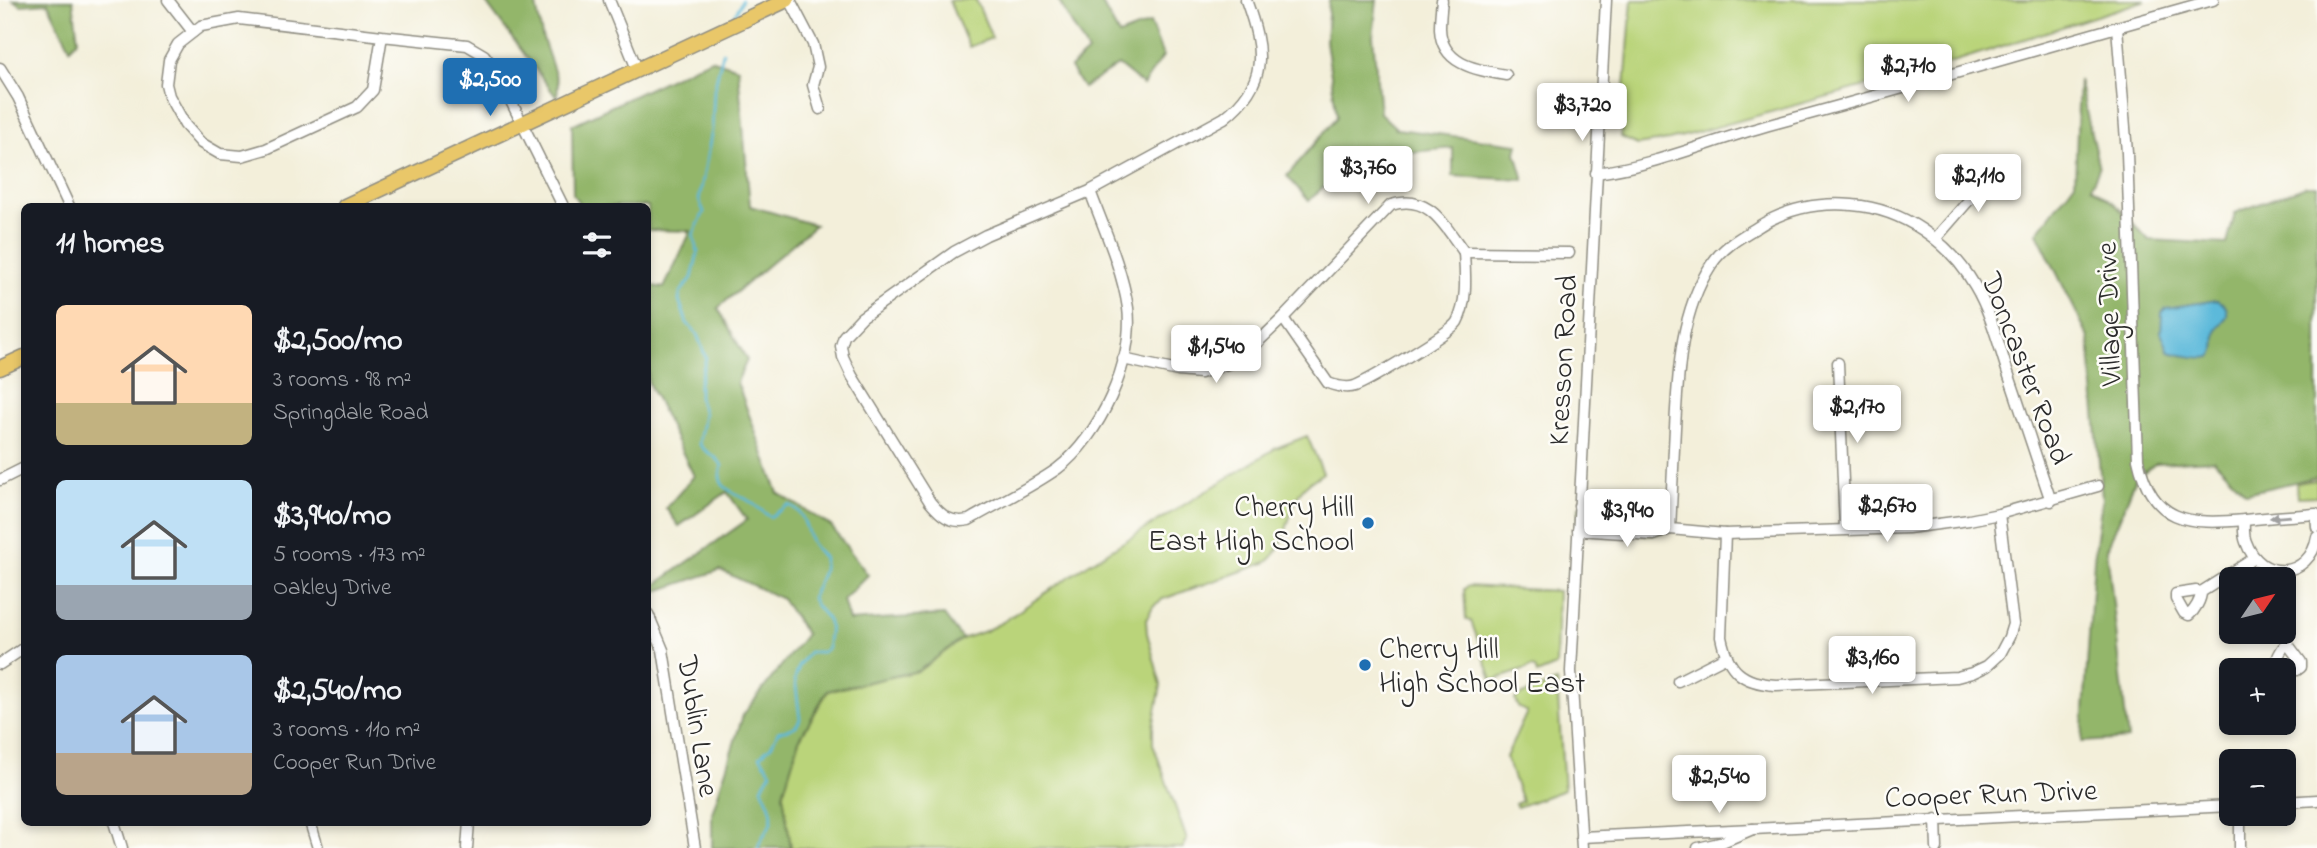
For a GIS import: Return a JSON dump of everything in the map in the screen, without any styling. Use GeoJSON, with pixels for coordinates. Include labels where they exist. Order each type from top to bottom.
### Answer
{"type":"FeatureCollection","features":[{"type":"Feature","properties":{"kind":"main road"},"geometry":{"type":"LineString","coordinates":[[351,203],[788,0]]}},
{"type":"Feature","properties":{"kind":"main road"},"geometry":{"type":"LineString","coordinates":[[0,368],[21,358]]}},
{"type":"Feature","properties":{"kind":"street"},"geometry":{"type":"LineString","coordinates":[[168,0],[193,32]]}},
{"type":"Feature","properties":{"kind":"street"},"geometry":{"type":"LineString","coordinates":[[609,0],[637,69]]}},
{"type":"Feature","properties":{"kind":"street"},"geometry":{"type":"LineString","coordinates":[[788,0],[813,44],[818,66],[813,85],[820,109]]}},
{"type":"Feature","properties":{"kind":"street"},"geometry":{"type":"LineString","coordinates":[[1090,191],[1119,270],[1128,310],[1128,338],[1124,359],[1111,395],[1100,419],[1058,468],[969,520],[960,522],[942,516],[930,502],[852,376],[843,357],[841,346],[844,336],[857,322],[954,253],[986,235],[1090,191],[1224,118],[1240,106],[1248,96],[1259,64],[1259,43],[1246,0]]}},
{"type":"Feature","properties":{"kind":"street"},"geometry":{"type":"LineString","coordinates":[[1442,0],[1440,29],[1442,43],[1448,52],[1467,68],[1506,75]]}},
{"type":"Feature","properties":{"kind":"street","name":"Kresson Road"},"geometry":{"type":"LineString","coordinates":[[1581,843],[1571,671],[1606,0]]}},
{"type":"Feature","properties":{"kind":"street"},"geometry":{"type":"LineString","coordinates":[[1596,173],[1628,169],[1733,135],[1983,67],[2213,0]]}},
{"type":"Feature","properties":{"kind":"street"},"geometry":{"type":"LineString","coordinates":[[382,36],[373,90],[357,107],[266,149],[242,156],[220,155],[201,143],[185,125],[169,96],[166,84],[169,60],[178,44],[201,26],[239,19],[467,45],[484,55],[496,71],[562,203]]}},
{"type":"Feature","properties":{"kind":"street","name":"Village Drive"},"geometry":{"type":"LineString","coordinates":[[2117,27],[2127,153],[2138,459],[2141,475],[2150,493],[2175,516],[2191,521],[2216,523],[2316,513],[2317,527]]}},
{"type":"Feature","properties":{"kind":"street"},"geometry":{"type":"LineString","coordinates":[[0,68],[18,97],[68,203]]}},
{"type":"Feature","properties":{"kind":"street"},"geometry":{"type":"LineString","coordinates":[[1936,238],[1996,169]]}},
{"type":"Feature","properties":{"kind":"street"},"geometry":{"type":"LineString","coordinates":[[1124,359],[1199,373],[1239,360],[1391,205],[1404,201],[1415,202],[1428,208],[1464,251],[1463,301],[1455,325],[1440,337],[1356,386],[1336,386],[1328,383],[1283,317]]}},
{"type":"Feature","properties":{"kind":"street","name":"Doncaster Road"},"geometry":{"type":"LineString","coordinates":[[1670,529],[1682,341],[1699,288],[1724,249],[1765,222],[1790,210],[1826,204],[1885,210],[1936,238],[1960,264],[1976,286],[1997,338],[2051,501]]}},
{"type":"Feature","properties":{"kind":"street"},"geometry":{"type":"LineString","coordinates":[[1464,251],[1569,253]]}},
{"type":"Feature","properties":{"kind":"street"},"geometry":{"type":"LineString","coordinates":[[1838,363],[1845,528]]}},
{"type":"Feature","properties":{"kind":"street"},"geometry":{"type":"LineString","coordinates":[[0,480],[21,470]]}},
{"type":"Feature","properties":{"kind":"street"},"geometry":{"type":"LineString","coordinates":[[1578,530],[1653,535],[1670,529],[1725,534],[1908,528],[1999,514],[2098,486]]}},
{"type":"Feature","properties":{"kind":"street"},"geometry":{"type":"LineString","coordinates":[[1579,506],[1655,518],[1670,529]]}},
{"type":"Feature","properties":{"kind":"street"},"geometry":{"type":"LineString","coordinates":[[1725,534],[1721,637],[1732,666],[1745,679],[1755,684],[1776,685],[1957,677],[1987,666],[2000,654],[2010,638],[2013,624],[1999,514]]}},
{"type":"Feature","properties":{"kind":"street"},"geometry":{"type":"LineString","coordinates":[[2244,520],[2246,543],[2255,558],[2267,567]]}},
{"type":"Feature","properties":{"kind":"street"},"geometry":{"type":"LineString","coordinates":[[2296,568],[2314,557],[2317,537]]}},
{"type":"Feature","properties":{"kind":"street"},"geometry":{"type":"LineString","coordinates":[[2201,592],[2255,558]]}},
{"type":"Feature","properties":{"kind":"street","name":"Dublin Lane"},"geometry":{"type":"LineString","coordinates":[[651,621],[663,650],[695,848]]}},
{"type":"Feature","properties":{"kind":"street"},"geometry":{"type":"LineString","coordinates":[[2288,644],[2301,662],[2301,667],[2296,670]]}},
{"type":"Feature","properties":{"kind":"street"},"geometry":{"type":"LineString","coordinates":[[0,664],[21,650]]}},
{"type":"Feature","properties":{"kind":"street"},"geometry":{"type":"LineString","coordinates":[[1678,681],[1727,656]]}},
{"type":"Feature","properties":{"kind":"street"},"geometry":{"type":"LineString","coordinates":[[2296,801],[2317,800]]}},
{"type":"Feature","properties":{"kind":"street","name":"Cooper Run Drive"},"geometry":{"type":"LineString","coordinates":[[1581,843],[1753,829],[2219,807]]}},
{"type":"Feature","properties":{"kind":"street"},"geometry":{"type":"LineString","coordinates":[[1936,819],[1937,848]]}},
{"type":"Feature","properties":{"kind":"street"},"geometry":{"type":"LineString","coordinates":[[115,826],[122,848]]}},
{"type":"Feature","properties":{"kind":"street"},"geometry":{"type":"LineString","coordinates":[[311,826],[318,848]]}},
{"type":"Feature","properties":{"kind":"street"},"geometry":{"type":"LineString","coordinates":[[467,848],[469,826]]}},
{"type":"Feature","properties":{"kind":"street"},"geometry":{"type":"LineString","coordinates":[[2240,826],[2240,848]]}},
{"type":"Feature","properties":{"kind":"street","name":"Cooper Run Drive"},"geometry":{"type":"LineString","coordinates":[[1698,848],[1720,843],[1753,829]]}},
{"type":"Feature","properties":{"kind":"green space"},"geometry":{"type":"Polygon","coordinates":[[[13,0],[73,0],[78,40],[70,48],[48,3],[21,5],[13,0]]]}},
{"type":"Feature","properties":{"kind":"green space"},"geometry":{"type":"Polygon","coordinates":[[[484,0],[535,0],[542,36],[558,83],[557,98],[484,0]]]}},
{"type":"Feature","properties":{"kind":"green space"},"geometry":{"type":"Polygon","coordinates":[[[976,0],[992,38],[969,47],[949,1],[976,0]]]}},
{"type":"Feature","properties":{"kind":"green space"},"geometry":{"type":"Polygon","coordinates":[[[1058,0],[1100,0],[1119,35],[1150,23],[1163,56],[1143,85],[1118,65],[1083,88],[1070,68],[1088,52],[1058,0]]]}},
{"type":"Feature","properties":{"kind":"green space"},"geometry":{"type":"Polygon","coordinates":[[[1329,0],[1377,0],[1373,36],[1380,113],[1397,129],[1518,144],[1516,153],[1524,180],[1453,176],[1453,148],[1352,158],[1309,201],[1287,176],[1337,117],[1326,41],[1329,0]]]}},
{"type":"Feature","properties":{"kind":"green space"},"geometry":{"type":"Polygon","coordinates":[[[1632,0],[2146,0],[1956,61],[1669,140],[1637,145],[1621,137],[1632,0]]]}},
{"type":"Feature","properties":{"kind":"green space"},"geometry":{"type":"Polygon","coordinates":[[[711,59],[738,68],[750,206],[815,225],[718,308],[747,360],[737,382],[778,493],[831,526],[868,575],[843,600],[849,621],[944,615],[962,639],[918,671],[827,691],[799,740],[783,794],[791,848],[712,848],[712,813],[743,715],[806,634],[782,599],[720,570],[651,593],[651,588],[747,520],[727,492],[679,526],[666,508],[694,476],[651,388],[651,286],[664,288],[691,231],[651,230],[651,203],[579,203],[573,194],[572,125],[711,59]]]}},
{"type":"Feature","properties":{"kind":"green space"},"geometry":{"type":"Polygon","coordinates":[[[2079,80],[2099,168],[2091,187],[2115,204],[2149,240],[2227,244],[2235,213],[2306,186],[2317,186],[2317,477],[2246,493],[2214,460],[2156,463],[2136,478],[2107,549],[2128,739],[2082,742],[2094,559],[2102,499],[2089,338],[2037,233],[2075,182],[2079,80]]]}},
{"type":"Feature","properties":{"kind":"green space"},"geometry":{"type":"Polygon","coordinates":[[[1307,436],[1323,473],[1308,483],[1296,499],[1283,538],[1274,555],[1267,562],[1163,599],[1153,606],[1146,620],[1161,685],[1153,727],[1153,744],[1187,840],[1183,848],[791,848],[783,794],[799,740],[828,691],[918,671],[962,639],[1003,622],[1088,564],[1276,448],[1307,436]]]}},
{"type":"Feature","properties":{"kind":"green space"},"geometry":{"type":"Polygon","coordinates":[[[2317,480],[2317,496],[2297,497],[2296,483],[2317,480]]]}},
{"type":"Feature","properties":{"kind":"green space"},"geometry":{"type":"Polygon","coordinates":[[[1579,506],[1655,518],[1670,529],[1653,535],[1578,530],[1579,506]]]}},
{"type":"Feature","properties":{"kind":"green space"},"geometry":{"type":"Polygon","coordinates":[[[1468,586],[1558,591],[1556,666],[1537,674],[1532,667],[1492,679],[1471,621],[1466,620],[1464,589],[1468,586]]]}},
{"type":"Feature","properties":{"kind":"green space"},"geometry":{"type":"Polygon","coordinates":[[[1557,682],[1564,790],[1517,807],[1515,804],[1522,801],[1506,757],[1527,712],[1518,707],[1515,700],[1519,696],[1557,682]]]}},
{"type":"Feature","properties":{"kind":"water"},"geometry":{"type":"Polygon","coordinates":[[[2217,300],[2225,305],[2227,314],[2217,330],[2212,356],[2198,357],[2169,352],[2161,332],[2162,313],[2166,308],[2217,300]]]}},
{"type":"Feature","properties":{"kind":"waterway"},"geometry":{"type":"LineString","coordinates":[[734,17],[742,0]]}},
{"type":"Feature","properties":{"kind":"waterway"},"geometry":{"type":"LineString","coordinates":[[723,52],[714,90],[712,130],[699,200],[704,212],[693,235],[698,252],[692,278],[680,293],[679,300],[687,323],[697,334],[706,358],[699,383],[699,398],[704,414],[699,443],[720,462],[720,479],[730,491],[770,517],[788,505],[801,515],[811,542],[824,559],[823,571],[812,598],[828,620],[829,626],[828,648],[823,652],[809,652],[799,666],[795,678],[800,719],[798,723],[778,732],[771,746],[760,756],[771,772],[762,787],[772,816],[758,848]]}},
{"type":"Feature","properties":{"kind":"place","name":"Cherry Hill East High School"},"geometry":{"type":"Point","coordinates":[1368,523]}},
{"type":"Feature","properties":{"kind":"place","name":"Cherry Hill High School East"},"geometry":{"type":"Point","coordinates":[1365,665]}}]}
